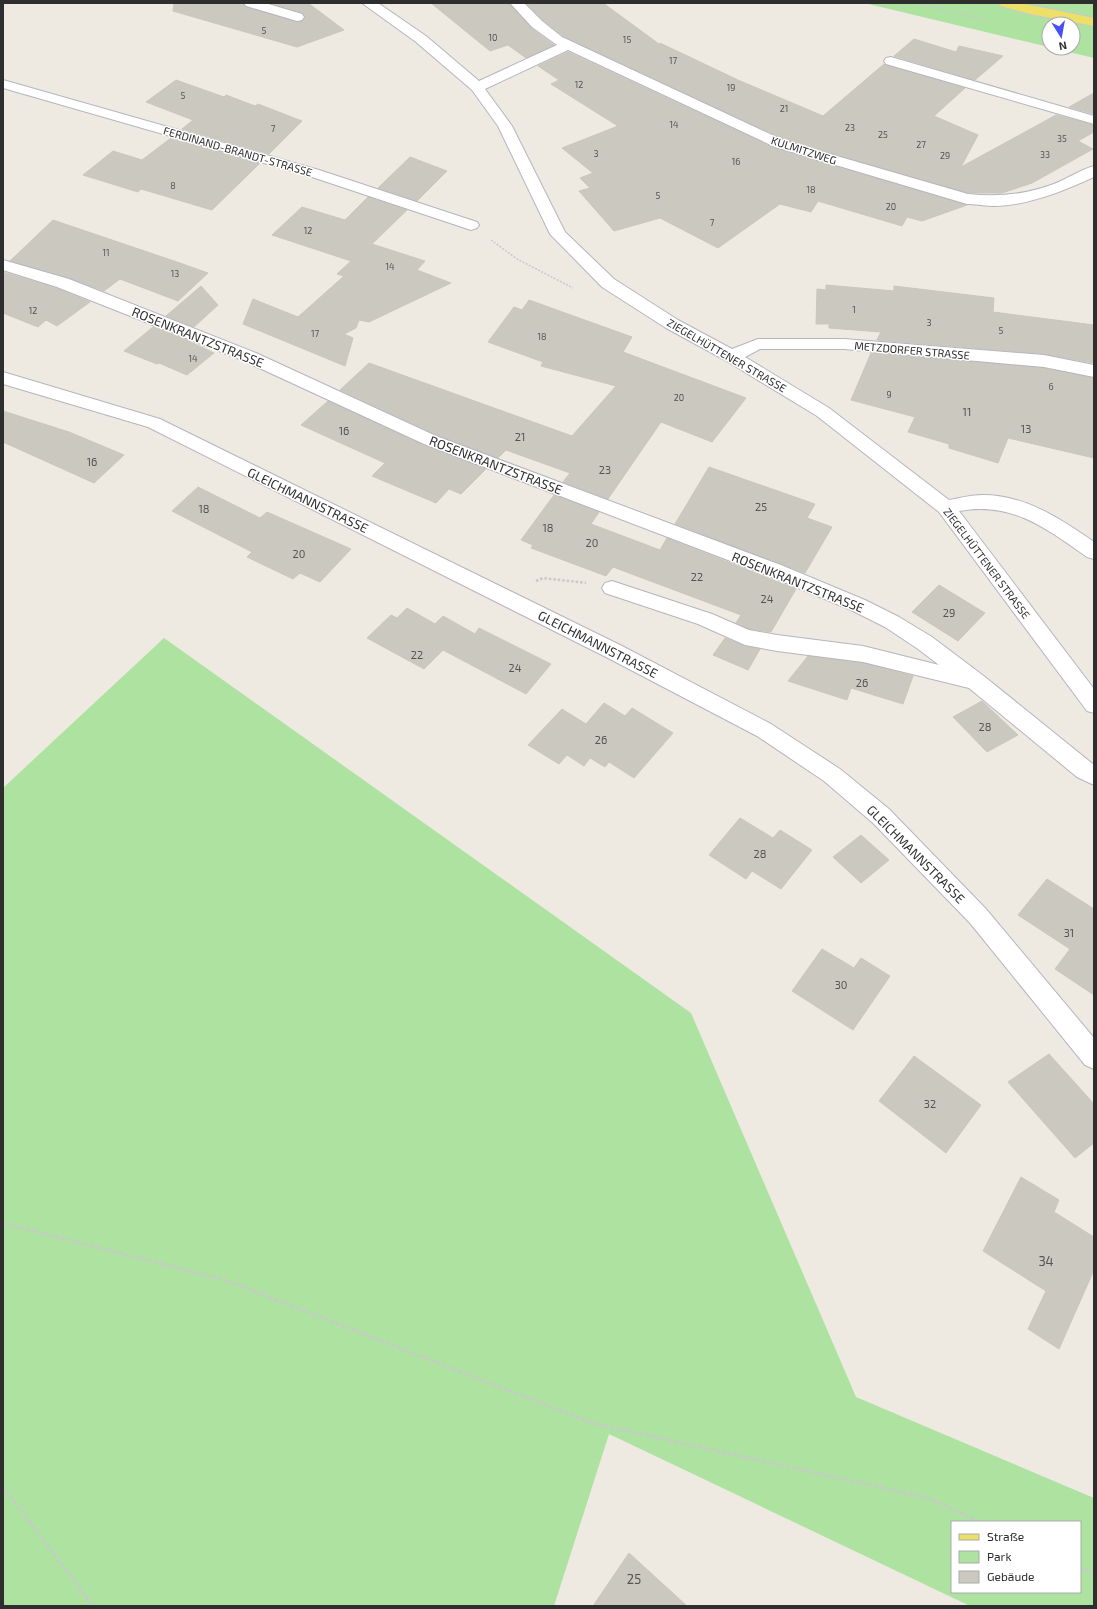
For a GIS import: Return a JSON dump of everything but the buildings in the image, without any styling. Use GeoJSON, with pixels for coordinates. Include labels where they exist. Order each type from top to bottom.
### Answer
{"type":"FeatureCollection","features":[{"type":"Feature","properties":{"kind":"main road"},"geometry":{"type":"LineString","coordinates":[[1006,3],[1030,10],[1094,22]]}},
{"type":"Feature","properties":{"kind":"street"},"geometry":{"type":"LineString","coordinates":[[251,3],[297,18]]}},
{"type":"Feature","properties":{"kind":"street","name":"ZIEGELHÜTTENER STRASSE"},"geometry":{"type":"LineString","coordinates":[[369,3],[421,39],[477,87],[505,126],[558,234],[608,283],[672,324],[731,356],[823,412],[946,507],[1094,705]]}},
{"type":"Feature","properties":{"kind":"street","name":"KULMITZWEG"},"geometry":{"type":"LineString","coordinates":[[517,3],[537,24],[557,40],[780,144],[967,199],[994,201],[1017,199],[1057,188],[1094,171]]}},
{"type":"Feature","properties":{"kind":"street"},"geometry":{"type":"LineString","coordinates":[[477,87],[569,45]]}},
{"type":"Feature","properties":{"kind":"street"},"geometry":{"type":"LineString","coordinates":[[890,61],[1094,120]]}},
{"type":"Feature","properties":{"kind":"street","name":"FERDINAND-BRANDT-STRASSE"},"geometry":{"type":"LineString","coordinates":[[3,84],[314,173],[471,225]]}},
{"type":"Feature","properties":{"kind":"street","name":"ROSENKRANTZSTRASSE"},"geometry":{"type":"LineString","coordinates":[[3,265],[63,284],[250,357],[430,440],[774,570],[858,605],[898,626],[925,643],[978,683],[1085,771],[1094,776]]}},
{"type":"Feature","properties":{"kind":"street","name":"METZDORFER STRASSE"},"geometry":{"type":"LineString","coordinates":[[731,356],[758,344],[844,344],[1044,361],[1094,371]]}},
{"type":"Feature","properties":{"kind":"street","name":"GLEICHMANNSTRASSE"},"geometry":{"type":"LineString","coordinates":[[3,378],[154,423],[608,648],[764,730],[832,775],[882,816],[978,916],[1094,1057]]}},
{"type":"Feature","properties":{"kind":"street"},"geometry":{"type":"LineString","coordinates":[[946,507],[988,501],[1017,507],[1043,517],[1094,552]]}},
{"type":"Feature","properties":{"kind":"street","name":"ROSENKRANTZSTRASSE"},"geometry":{"type":"LineString","coordinates":[[612,588],[705,620],[744,637],[777,644],[863,654],[978,683]]}},
{"type":"Feature","properties":{"kind":"path"},"geometry":{"type":"LineString","coordinates":[[915,3],[988,20]]}},
{"type":"Feature","properties":{"kind":"path"},"geometry":{"type":"LineString","coordinates":[[3,1222],[228,1281],[592,1423],[928,1498],[978,1521]]}},
{"type":"Feature","properties":{"kind":"path"},"geometry":{"type":"LineString","coordinates":[[3,1487],[93,1606]]}},
{"type":"Feature","properties":{"kind":"path"},"geometry":{"type":"LineString","coordinates":[[1081,1568],[1094,1574]]}},
{"type":"Feature","properties":{"kind":"green space"},"geometry":{"type":"Polygon","coordinates":[[[864,3],[1094,3],[1094,58],[1081,55],[1081,16],[1041,16],[1041,45],[864,3]]]}},
{"type":"Feature","properties":{"kind":"green space"},"geometry":{"type":"Polygon","coordinates":[[[164,638],[691,1013],[856,1397],[1094,1498],[1094,1606],[970,1606],[609,1434],[554,1606],[3,1606],[3,788],[164,638]]]}}]}
